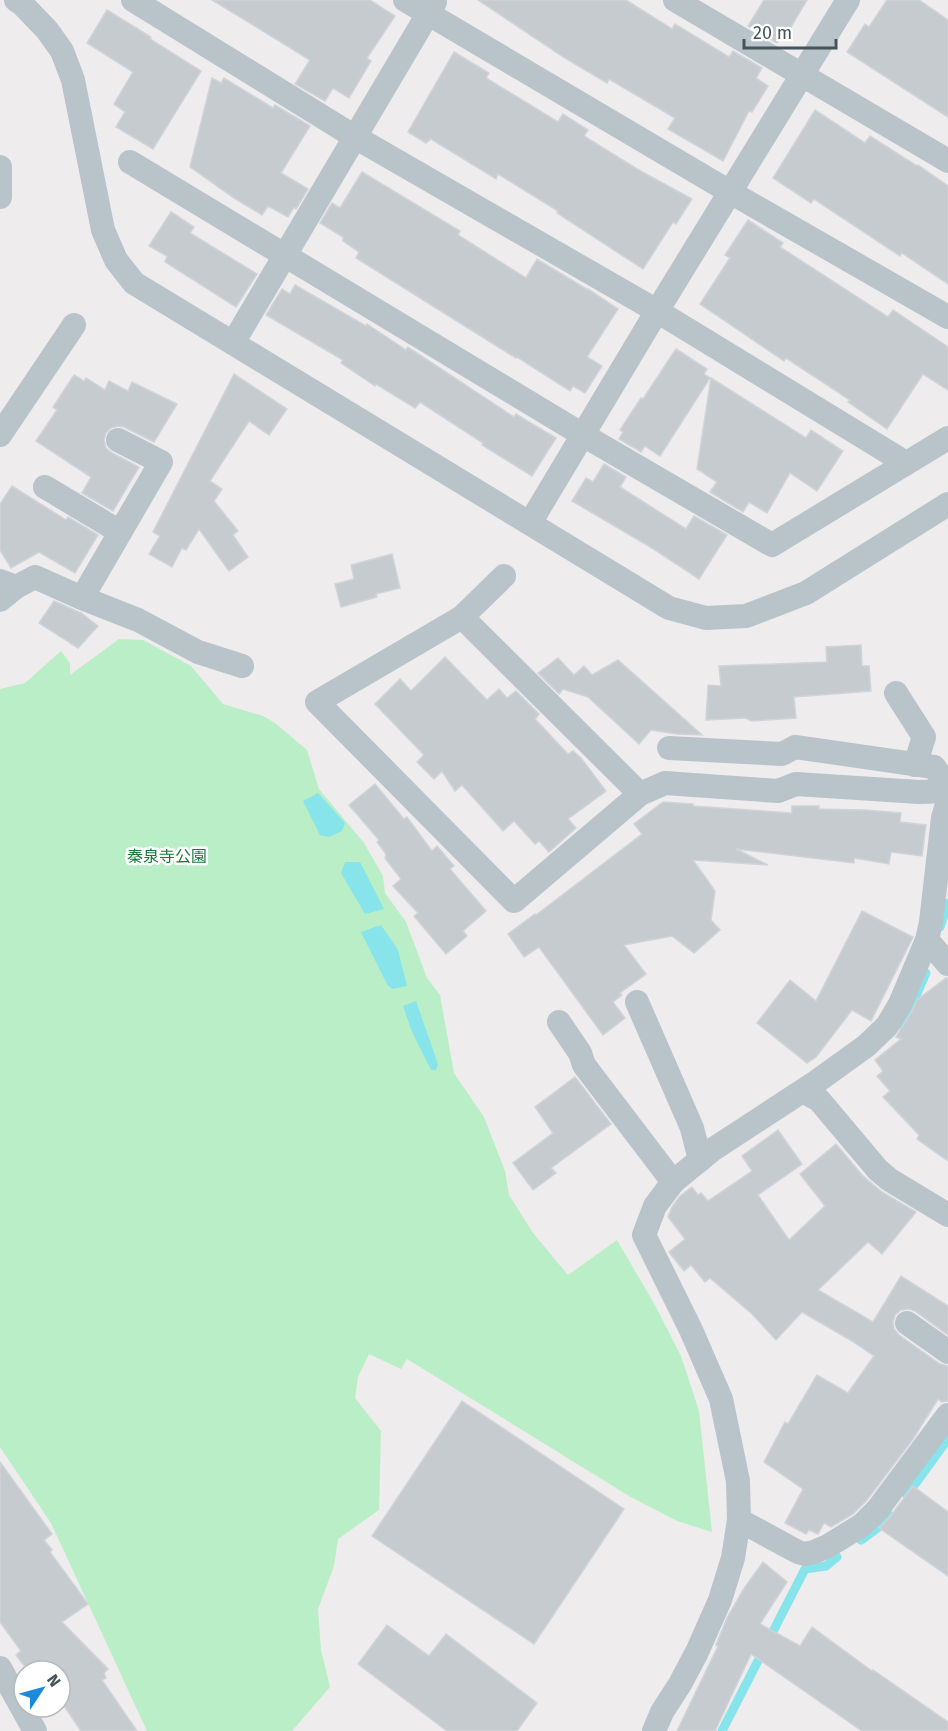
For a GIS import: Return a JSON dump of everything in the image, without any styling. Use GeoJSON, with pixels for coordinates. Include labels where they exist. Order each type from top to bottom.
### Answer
{"type":"FeatureCollection","features":[{"type":"Feature","properties":{"kind":"street"},"geometry":{"type":"LineString","coordinates":[[16,0],[46,30],[62,51],[73,80],[103,230],[116,260],[134,283],[669,608],[706,618],[746,616],[806,593],[948,504]]}},
{"type":"Feature","properties":{"kind":"street"},"geometry":{"type":"LineString","coordinates":[[133,0],[355,137],[657,311],[906,463]]}},
{"type":"Feature","properties":{"kind":"street"},"geometry":{"type":"LineString","coordinates":[[405,0],[432,7],[730,192],[948,317]]}},
{"type":"Feature","properties":{"kind":"street"},"geometry":{"type":"LineString","coordinates":[[675,0],[948,161]]}},
{"type":"Feature","properties":{"kind":"street"},"geometry":{"type":"LineString","coordinates":[[530,523],[848,0]]}},
{"type":"Feature","properties":{"kind":"street"},"geometry":{"type":"LineString","coordinates":[[233,343],[432,7]]}},
{"type":"Feature","properties":{"kind":"street"},"geometry":{"type":"LineString","coordinates":[[130,162],[583,435],[772,545],[948,438]]}},
{"type":"Feature","properties":{"kind":"street"},"geometry":{"type":"LineString","coordinates":[[0,167],[0,197]]}},
{"type":"Feature","properties":{"kind":"street"},"geometry":{"type":"LineString","coordinates":[[0,435],[74,325]]}},
{"type":"Feature","properties":{"kind":"street"},"geometry":{"type":"LineString","coordinates":[[82,598],[161,462],[118,440]]}},
{"type":"Feature","properties":{"kind":"street"},"geometry":{"type":"LineString","coordinates":[[45,487],[120,532]]}},
{"type":"Feature","properties":{"kind":"street"},"geometry":{"type":"LineString","coordinates":[[5,589],[35,576],[138,620],[198,652],[242,666]]}},
{"type":"Feature","properties":{"kind":"street"},"geometry":{"type":"LineString","coordinates":[[504,576],[462,617],[317,702],[514,901],[640,794],[665,783],[778,791],[796,783],[919,792],[948,789],[934,767],[795,747],[782,754],[669,748]]}},
{"type":"Feature","properties":{"kind":"street"},"geometry":{"type":"LineString","coordinates":[[462,617],[640,794]]}},
{"type":"Feature","properties":{"kind":"street"},"geometry":{"type":"LineString","coordinates":[[896,693],[924,737],[915,765]]}},
{"type":"Feature","properties":{"kind":"street"},"geometry":{"type":"LineString","coordinates":[[654,1731],[662,1712],[697,1652],[720,1600],[733,1558],[739,1520],[738,1480],[721,1399],[691,1330],[644,1235],[648,1221],[655,1206],[673,1182],[712,1150],[803,1091],[866,1046],[887,1026],[900,1004],[927,940],[943,818],[948,801]]}},
{"type":"Feature","properties":{"kind":"street"},"geometry":{"type":"LineString","coordinates":[[927,940],[948,964]]}},
{"type":"Feature","properties":{"kind":"street"},"geometry":{"type":"LineString","coordinates":[[637,1002],[692,1128],[700,1160]]}},
{"type":"Feature","properties":{"kind":"street"},"geometry":{"type":"LineString","coordinates":[[559,1022],[580,1053],[584,1065],[673,1182]]}},
{"type":"Feature","properties":{"kind":"street"},"geometry":{"type":"LineString","coordinates":[[803,1091],[819,1100],[878,1170],[890,1180],[948,1215]]}},
{"type":"Feature","properties":{"kind":"street"},"geometry":{"type":"LineString","coordinates":[[907,1323],[948,1352]]}},
{"type":"Feature","properties":{"kind":"street"},"geometry":{"type":"LineString","coordinates":[[739,1520],[798,1552],[805,1554],[828,1546],[862,1525],[878,1509],[948,1415]]}},
{"type":"Feature","properties":{"kind":"street"},"geometry":{"type":"LineString","coordinates":[[0,1668],[35,1731]]}},
{"type":"Feature","properties":{"kind":"green space","name":"秦泉寺公園"},"geometry":{"type":"Polygon","coordinates":[[[119,639],[143,640],[191,666],[223,704],[263,716],[307,750],[319,789],[364,843],[383,876],[385,893],[406,922],[427,978],[440,995],[454,1073],[484,1117],[505,1171],[509,1195],[533,1233],[568,1275],[617,1240],[681,1356],[699,1411],[712,1532],[677,1521],[629,1496],[407,1359],[401,1369],[369,1354],[358,1377],[355,1398],[381,1431],[379,1510],[338,1539],[334,1566],[318,1609],[321,1650],[330,1687],[292,1731],[147,1731],[51,1523],[0,1447],[0,689],[25,683],[61,651],[70,663],[70,675],[119,639]]]}},
{"type":"Feature","properties":{"kind":"water"},"geometry":{"type":"Polygon","coordinates":[[[318,793],[345,823],[342,831],[329,837],[320,835],[303,801],[318,793]]]}},
{"type":"Feature","properties":{"kind":"water"},"geometry":{"type":"Polygon","coordinates":[[[345,862],[360,862],[384,909],[365,914],[341,873],[345,862]]]}},
{"type":"Feature","properties":{"kind":"water"},"geometry":{"type":"Polygon","coordinates":[[[381,925],[398,950],[407,986],[393,989],[388,986],[361,932],[381,925]]]}},
{"type":"Feature","properties":{"kind":"water"},"geometry":{"type":"Polygon","coordinates":[[[416,1001],[438,1064],[436,1070],[431,1070],[412,1032],[403,1006],[416,1001]]]}},
{"type":"Feature","properties":{"kind":"building"},"geometry":{"type":"Polygon","coordinates":[[[212,0],[370,0],[395,16],[367,58],[371,61],[349,98],[333,88],[325,101],[295,84],[310,60],[212,0]]]}},
{"type":"Feature","properties":{"kind":"building"},"geometry":{"type":"Polygon","coordinates":[[[478,0],[626,0],[672,29],[675,24],[729,57],[733,51],[762,68],[756,78],[768,86],[752,112],[749,111],[723,161],[668,129],[675,118],[609,79],[607,83],[565,58],[478,0]]]}},
{"type":"Feature","properties":{"kind":"building"},"geometry":{"type":"Polygon","coordinates":[[[764,0],[807,0],[787,34],[784,32],[777,43],[748,26],[764,0]]]}},
{"type":"Feature","properties":{"kind":"building"},"geometry":{"type":"Polygon","coordinates":[[[887,0],[919,0],[948,20],[948,117],[847,52],[865,24],[869,27],[887,0]]]}},
{"type":"Feature","properties":{"kind":"building"},"geometry":{"type":"Polygon","coordinates":[[[107,10],[201,71],[153,149],[116,127],[125,112],[114,104],[133,72],[87,43],[107,10]]]}},
{"type":"Feature","properties":{"kind":"building"},"geometry":{"type":"Polygon","coordinates":[[[454,52],[489,73],[486,78],[558,122],[563,114],[588,130],[584,136],[692,199],[676,224],[673,222],[643,269],[557,213],[558,211],[498,174],[496,179],[431,139],[426,143],[408,132],[454,52]]]}},
{"type":"Feature","properties":{"kind":"building"},"geometry":{"type":"Polygon","coordinates":[[[212,78],[221,83],[224,78],[273,108],[275,105],[310,126],[281,173],[308,189],[296,209],[294,207],[288,217],[268,206],[262,215],[190,167],[212,78]]]}},
{"type":"Feature","properties":{"kind":"building"},"geometry":{"type":"Polygon","coordinates":[[[815,110],[865,143],[870,136],[948,186],[948,284],[902,253],[900,256],[814,199],[811,203],[773,178],[815,110]]]}},
{"type":"Feature","properties":{"kind":"building"},"geometry":{"type":"Polygon","coordinates":[[[362,172],[460,231],[458,235],[526,278],[537,259],[618,309],[587,357],[602,366],[585,393],[573,386],[570,391],[356,258],[359,252],[343,241],[343,237],[320,223],[332,203],[340,208],[362,172]]]}},
{"type":"Feature","properties":{"kind":"building"},"geometry":{"type":"Polygon","coordinates":[[[171,212],[194,227],[190,233],[257,274],[236,307],[165,262],[167,256],[149,246],[171,212]]]}},
{"type":"Feature","properties":{"kind":"building"},"geometry":{"type":"Polygon","coordinates":[[[748,220],[783,243],[780,247],[888,317],[893,310],[948,347],[948,390],[923,374],[887,429],[848,402],[850,400],[786,358],[784,361],[700,304],[730,258],[725,255],[748,220]]]}},
{"type":"Feature","properties":{"kind":"building"},"geometry":{"type":"Polygon","coordinates":[[[295,285],[366,326],[367,324],[406,350],[408,347],[514,417],[516,414],[556,438],[532,476],[420,402],[415,408],[376,384],[375,386],[341,363],[343,360],[266,315],[282,289],[290,294],[295,285]]]}},
{"type":"Feature","properties":{"kind":"building"},"geometry":{"type":"Polygon","coordinates":[[[676,349],[707,369],[704,374],[710,378],[660,456],[645,446],[641,452],[619,439],[623,432],[620,430],[676,349]]]}},
{"type":"Feature","properties":{"kind":"building"},"geometry":{"type":"Polygon","coordinates":[[[234,374],[287,409],[269,435],[249,421],[210,481],[222,489],[214,501],[238,531],[233,535],[248,557],[229,571],[199,529],[186,550],[182,548],[172,567],[149,554],[160,536],[153,532],[234,374]]]}},
{"type":"Feature","properties":{"kind":"building"},"geometry":{"type":"Polygon","coordinates":[[[74,375],[84,381],[86,378],[105,390],[109,381],[128,391],[132,382],[177,404],[154,442],[124,427],[111,428],[106,433],[104,440],[106,448],[139,467],[113,511],[82,493],[91,477],[36,441],[57,410],[53,407],[74,375]]]}},
{"type":"Feature","properties":{"kind":"building"},"geometry":{"type":"Polygon","coordinates":[[[711,378],[806,438],[811,430],[843,451],[817,491],[790,473],[767,513],[749,502],[743,512],[710,492],[717,482],[697,469],[711,378]]]}},
{"type":"Feature","properties":{"kind":"building"},"geometry":{"type":"Polygon","coordinates":[[[604,464],[626,477],[620,487],[686,529],[694,516],[727,535],[699,579],[652,548],[572,501],[586,478],[593,482],[604,464]]]}},
{"type":"Feature","properties":{"kind":"building"},"geometry":{"type":"Polygon","coordinates":[[[12,486],[66,520],[68,517],[98,535],[75,573],[39,552],[11,568],[0,550],[0,504],[12,486]]]}},
{"type":"Feature","properties":{"kind":"building"},"geometry":{"type":"Polygon","coordinates":[[[392,554],[400,588],[341,607],[335,584],[354,579],[351,565],[392,554]]]}},
{"type":"Feature","properties":{"kind":"building"},"geometry":{"type":"Polygon","coordinates":[[[54,601],[81,613],[98,626],[78,648],[39,623],[54,601]]]}},
{"type":"Feature","properties":{"kind":"building"},"geometry":{"type":"Polygon","coordinates":[[[861,645],[862,666],[869,666],[871,691],[794,697],[796,718],[751,721],[746,718],[706,720],[708,685],[721,686],[719,666],[827,662],[826,647],[861,645]]]}},
{"type":"Feature","properties":{"kind":"building"},"geometry":{"type":"Polygon","coordinates":[[[445,657],[487,700],[499,689],[507,698],[516,691],[539,714],[535,719],[568,754],[573,751],[581,758],[606,791],[568,819],[576,828],[549,852],[539,841],[535,844],[514,821],[503,831],[462,785],[455,791],[442,771],[434,779],[417,762],[424,755],[375,704],[400,679],[411,691],[445,657]]]}},
{"type":"Feature","properties":{"kind":"building"},"geometry":{"type":"Polygon","coordinates":[[[558,658],[574,675],[584,666],[592,675],[618,660],[702,735],[651,730],[639,744],[588,697],[563,689],[559,694],[538,673],[558,658]]]}},
{"type":"Feature","properties":{"kind":"building"},"geometry":{"type":"Polygon","coordinates":[[[375,784],[404,819],[407,817],[432,851],[437,846],[454,866],[450,869],[486,911],[463,931],[467,936],[446,954],[414,916],[418,913],[393,886],[401,879],[385,858],[386,854],[377,842],[379,840],[349,805],[375,784]]]}},
{"type":"Feature","properties":{"kind":"building"},"geometry":{"type":"Polygon","coordinates":[[[663,802],[792,813],[792,806],[819,806],[819,809],[901,813],[900,822],[926,825],[922,856],[891,852],[889,864],[854,858],[854,863],[736,849],[768,865],[693,860],[715,891],[711,920],[720,930],[694,953],[672,936],[624,945],[646,974],[620,993],[622,995],[613,1002],[625,1018],[603,1035],[539,947],[524,957],[508,934],[642,834],[634,824],[663,802]]]}},
{"type":"Feature","properties":{"kind":"building"},"geometry":{"type":"Polygon","coordinates":[[[862,911],[913,937],[871,1021],[852,1010],[816,1057],[807,1063],[757,1023],[790,980],[816,1001],[862,911]]]}},
{"type":"Feature","properties":{"kind":"building"},"geometry":{"type":"Polygon","coordinates":[[[948,978],[948,1161],[917,1139],[919,1135],[883,1097],[890,1091],[877,1076],[883,1071],[875,1060],[901,1039],[896,1037],[917,1000],[948,978]]]}},
{"type":"Feature","properties":{"kind":"building"},"geometry":{"type":"Polygon","coordinates":[[[575,1077],[611,1124],[551,1168],[556,1173],[533,1190],[513,1163],[553,1133],[535,1107],[575,1077]]]}},
{"type":"Feature","properties":{"kind":"building"},"geometry":{"type":"Polygon","coordinates":[[[778,1130],[802,1164],[758,1195],[789,1240],[825,1206],[800,1174],[836,1144],[863,1176],[882,1192],[916,1212],[882,1254],[868,1242],[818,1290],[873,1322],[901,1276],[948,1306],[948,1335],[909,1309],[901,1310],[895,1315],[893,1322],[894,1329],[899,1335],[940,1364],[948,1366],[948,1401],[942,1402],[938,1399],[913,1439],[867,1500],[853,1514],[831,1527],[824,1523],[818,1534],[809,1530],[806,1534],[785,1523],[803,1489],[764,1462],[785,1422],[788,1424],[817,1375],[848,1393],[874,1356],[802,1312],[776,1340],[752,1314],[710,1278],[705,1282],[691,1265],[684,1271],[669,1252],[685,1239],[668,1217],[680,1196],[692,1187],[698,1195],[701,1193],[708,1201],[752,1171],[742,1156],[778,1130]]]}},
{"type":"Feature","properties":{"kind":"building"},"geometry":{"type":"Polygon","coordinates":[[[462,1401],[624,1509],[534,1644],[372,1536],[462,1401]]]}},
{"type":"Feature","properties":{"kind":"building"},"geometry":{"type":"Polygon","coordinates":[[[0,1462],[52,1534],[44,1540],[52,1550],[50,1552],[88,1604],[62,1622],[108,1669],[104,1673],[106,1678],[102,1680],[137,1731],[81,1731],[72,1718],[72,1659],[19,1659],[16,1655],[21,1651],[0,1622],[0,1462]]]}},
{"type":"Feature","properties":{"kind":"building"},"geometry":{"type":"Polygon","coordinates":[[[913,1486],[948,1512],[948,1576],[879,1528],[913,1486]]]}},
{"type":"Feature","properties":{"kind":"building"},"geometry":{"type":"Polygon","coordinates":[[[763,1562],[787,1582],[760,1624],[800,1646],[812,1627],[948,1722],[948,1731],[862,1731],[751,1654],[715,1731],[677,1731],[718,1646],[716,1645],[727,1618],[763,1562]]]}},
{"type":"Feature","properties":{"kind":"building"},"geometry":{"type":"Polygon","coordinates":[[[387,1625],[429,1656],[446,1634],[537,1703],[517,1731],[447,1731],[358,1664],[387,1625]]]}},
{"type":"Feature","properties":{"kind":"waterway"},"geometry":{"type":"LineString","coordinates":[[940,927],[948,903]]}},
{"type":"Feature","properties":{"kind":"waterway"},"geometry":{"type":"LineString","coordinates":[[907,1037],[903,1025],[926,973]]}},
{"type":"Feature","properties":{"kind":"waterway"},"geometry":{"type":"LineString","coordinates":[[907,1495],[948,1439]]}},
{"type":"Feature","properties":{"kind":"waterway"},"geometry":{"type":"LineString","coordinates":[[861,1540],[891,1516]]}},
{"type":"Feature","properties":{"kind":"waterway"},"geometry":{"type":"LineString","coordinates":[[722,1731],[805,1569],[826,1566],[837,1557]]}}]}
